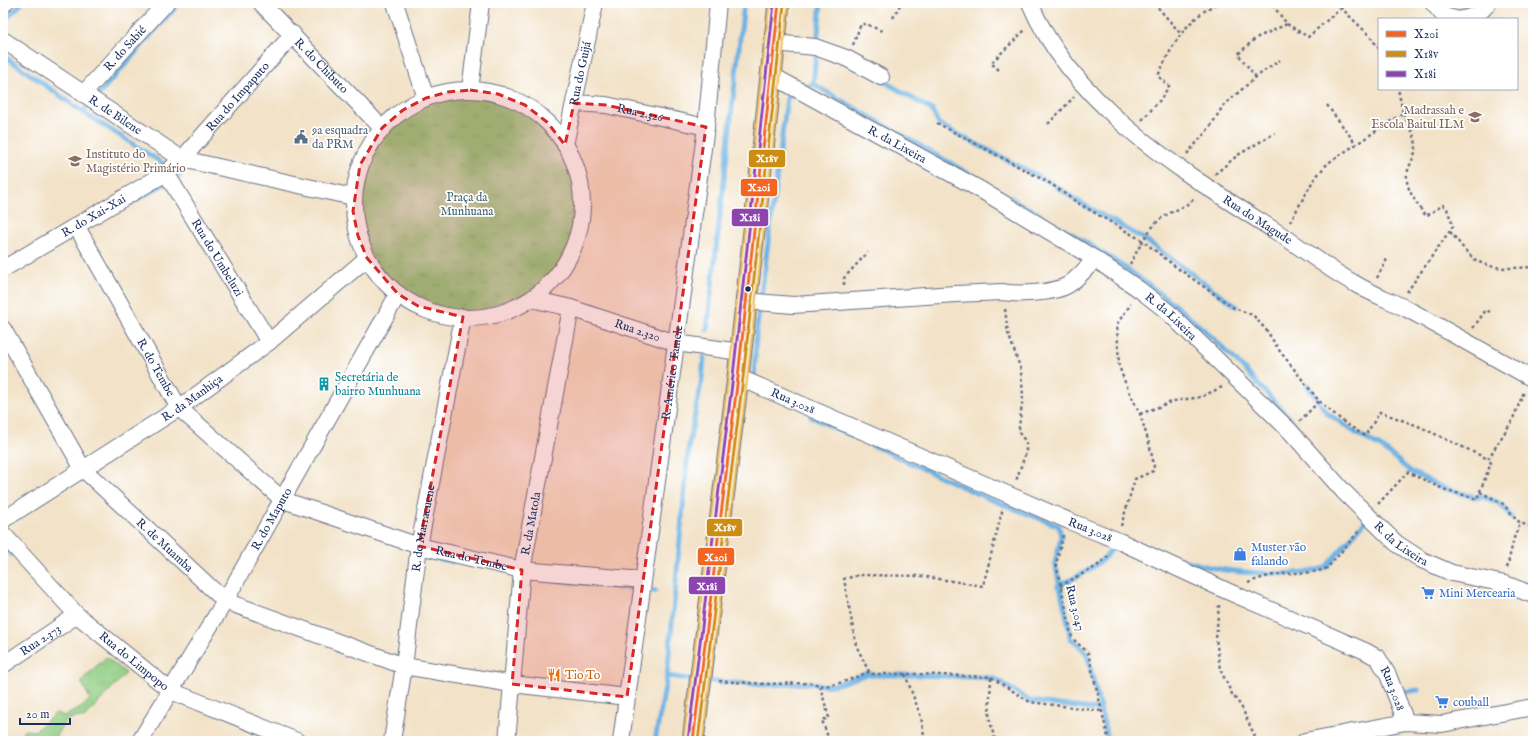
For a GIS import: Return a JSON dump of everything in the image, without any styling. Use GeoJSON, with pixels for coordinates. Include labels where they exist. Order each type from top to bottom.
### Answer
{"type":"FeatureCollection","features":[{"type":"Feature","properties":{"kind":"main road"},"geometry":{"type":"LineString","coordinates":[[692,741],[738,377],[779,3]]}},
{"type":"Feature","properties":{"kind":"street","name":"R. do Sabié"},"geometry":{"type":"LineString","coordinates":[[83,94],[166,3]]}},
{"type":"Feature","properties":{"kind":"street","name":"R. do Chibuto"},"geometry":{"type":"LineString","coordinates":[[261,3],[293,34],[382,128]]}},
{"type":"Feature","properties":{"kind":"street"},"geometry":{"type":"LineString","coordinates":[[395,3],[426,98]]}},
{"type":"Feature","properties":{"kind":"street"},"geometry":{"type":"LineString","coordinates":[[470,90],[481,3]]}},
{"type":"Feature","properties":{"kind":"street","name":"Rua do Guijá"},"geometry":{"type":"LineString","coordinates":[[565,145],[595,3]]}},
{"type":"Feature","properties":{"kind":"street","name":"R. Américo Tamele"},"geometry":{"type":"LineString","coordinates":[[621,741],[706,128],[718,3]]}},
{"type":"Feature","properties":{"kind":"street","name":"Rua do Magude"},"geometry":{"type":"LineString","coordinates":[[1030,3],[1038,22],[1064,63],[1085,87],[1131,131],[1238,208],[1282,235],[1330,269],[1466,340],[1532,379]]}},
{"type":"Feature","properties":{"kind":"street"},"geometry":{"type":"LineString","coordinates":[[1433,3],[1444,16],[1451,18]]}},
{"type":"Feature","properties":{"kind":"street"},"geometry":{"type":"LineString","coordinates":[[1468,18],[1473,17],[1488,3]]}},
{"type":"Feature","properties":{"kind":"street","name":"Rua do Impaputo"},"geometry":{"type":"LineString","coordinates":[[182,159],[293,34]]}},
{"type":"Feature","properties":{"kind":"street","name":"R. de Bilene"},"geometry":{"type":"LineString","coordinates":[[3,40],[182,159],[353,197]]}},
{"type":"Feature","properties":{"kind":"street"},"geometry":{"type":"LineString","coordinates":[[775,43],[815,47],[846,58],[882,77]]}},
{"type":"Feature","properties":{"kind":"street","name":"R. da Lixeira"},"geometry":{"type":"LineString","coordinates":[[771,75],[981,190],[1095,259],[1140,290],[1167,311],[1290,431],[1344,492],[1396,543],[1422,560],[1452,573],[1506,584],[1533,595]]}},
{"type":"Feature","properties":{"kind":"street"},"geometry":{"type":"LineString","coordinates":[[470,90],[498,94],[525,105],[548,122],[565,145],[578,175],[581,208],[575,240],[559,275],[536,300],[490,315],[463,317],[440,314],[418,306],[398,294],[381,278],[367,258],[358,236],[353,197],[360,166],[369,146],[382,128],[403,110],[426,98],[448,92],[470,90]]}},
{"type":"Feature","properties":{"kind":"street","name":"Rua 2.326"},"geometry":{"type":"LineString","coordinates":[[574,103],[606,105],[706,128]]}},
{"type":"Feature","properties":{"kind":"street","name":"R. do Xai-Xai"},"geometry":{"type":"LineString","coordinates":[[3,269],[77,227],[166,173],[182,159]]}},
{"type":"Feature","properties":{"kind":"street","name":"Rua do Umbeluzi"},"geometry":{"type":"LineString","coordinates":[[166,173],[269,342]]}},
{"type":"Feature","properties":{"kind":"street","name":"R. do Tembe"},"geometry":{"type":"LineString","coordinates":[[77,227],[179,408],[283,500]]}},
{"type":"Feature","properties":{"kind":"street","name":"R. da Manhiça"},"geometry":{"type":"LineString","coordinates":[[3,520],[179,408],[269,342],[367,258]]}},
{"type":"Feature","properties":{"kind":"street"},"geometry":{"type":"LineString","coordinates":[[746,301],[793,305],[1003,292],[1021,294],[1067,286],[1095,259]]}},
{"type":"Feature","properties":{"kind":"street","name":"R. do Maputo"},"geometry":{"type":"LineString","coordinates":[[140,741],[225,601],[398,294]]}},
{"type":"Feature","properties":{"kind":"street","name":"Rua 2.320"},"geometry":{"type":"LineString","coordinates":[[536,300],[570,308],[676,343],[740,352]]}},
{"type":"Feature","properties":{"kind":"street","name":"R. da Matola"},"geometry":{"type":"LineString","coordinates":[[508,741],[522,570],[570,308]]}},
{"type":"Feature","properties":{"kind":"street","name":"R. de Marracuene"},"geometry":{"type":"LineString","coordinates":[[392,741],[404,666],[419,546],[463,317]]}},
{"type":"Feature","properties":{"kind":"street","name":"R. de Muamba"},"geometry":{"type":"LineString","coordinates":[[3,329],[83,469],[225,601],[404,666],[512,684],[627,697]]}},
{"type":"Feature","properties":{"kind":"street","name":"Rua 3.028"},"geometry":{"type":"LineString","coordinates":[[738,377],[1069,522],[1117,540],[1227,591],[1365,651],[1378,658],[1388,675],[1406,722]]}},
{"type":"Feature","properties":{"kind":"street","name":"Rua do Tembe"},"geometry":{"type":"LineString","coordinates":[[283,500],[419,546],[522,570],[643,580]]}},
{"type":"Feature","properties":{"kind":"street","name":"Rua do Limpopo"},"geometry":{"type":"LineString","coordinates":[[3,534],[77,615],[171,691],[297,741]]}},
{"type":"Feature","properties":{"kind":"street","name":"Rua 2.373"},"geometry":{"type":"LineString","coordinates":[[3,665],[77,615]]}},
{"type":"Feature","properties":{"kind":"street"},"geometry":{"type":"LineString","coordinates":[[1305,741],[1406,722],[1442,724],[1533,707]]}},
{"type":"Feature","properties":{"kind":"path"},"geometry":{"type":"LineString","coordinates":[[893,18],[901,3]]}},
{"type":"Feature","properties":{"kind":"path"},"geometry":{"type":"LineString","coordinates":[[1154,3],[1181,34]]}},
{"type":"Feature","properties":{"kind":"path"},"geometry":{"type":"LineString","coordinates":[[1131,131],[1161,99],[1169,86],[1158,76],[1173,43],[1204,10],[1218,3]]}},
{"type":"Feature","properties":{"kind":"path"},"geometry":{"type":"LineString","coordinates":[[1271,3],[1287,24],[1308,37],[1340,9]]}},
{"type":"Feature","properties":{"kind":"path"},"geometry":{"type":"LineString","coordinates":[[1336,3],[1340,9],[1370,36],[1378,48]]}},
{"type":"Feature","properties":{"kind":"path"},"geometry":{"type":"LineString","coordinates":[[999,70],[991,63],[1030,26],[1038,22]]}},
{"type":"Feature","properties":{"kind":"path"},"geometry":{"type":"LineString","coordinates":[[846,58],[853,47],[861,24],[866,24],[882,31]]}},
{"type":"Feature","properties":{"kind":"path"},"geometry":{"type":"LineString","coordinates":[[1256,77],[1238,54],[1256,38],[1287,24]]}},
{"type":"Feature","properties":{"kind":"path"},"geometry":{"type":"LineString","coordinates":[[1178,165],[1210,126],[1223,106],[1256,77],[1280,60]]}},
{"type":"Feature","properties":{"kind":"path"},"geometry":{"type":"LineString","coordinates":[[1048,124],[1085,87]]}},
{"type":"Feature","properties":{"kind":"path"},"geometry":{"type":"LineString","coordinates":[[1397,304],[1453,226],[1447,209],[1443,205],[1426,216],[1415,201],[1408,186],[1407,174],[1415,154],[1416,144],[1403,113],[1398,90]]}},
{"type":"Feature","properties":{"kind":"path"},"geometry":{"type":"LineString","coordinates":[[1328,105],[1356,144]]}},
{"type":"Feature","properties":{"kind":"path"},"geometry":{"type":"LineString","coordinates":[[1282,235],[1314,180],[1328,163],[1403,113]]}},
{"type":"Feature","properties":{"kind":"path"},"geometry":{"type":"LineString","coordinates":[[937,123],[1051,184],[1078,203],[1143,241],[1176,267],[1234,308],[1253,316],[1267,331],[1279,350],[1319,401],[1345,423],[1365,436],[1380,412],[1418,426],[1488,459],[1491,463],[1477,499],[1442,489],[1408,472],[1372,512],[1370,519]]}},
{"type":"Feature","properties":{"kind":"path"},"geometry":{"type":"LineString","coordinates":[[1124,279],[1143,241],[1167,214],[1184,208],[1205,190],[1204,184],[1209,179],[1238,155],[1275,133]]}},
{"type":"Feature","properties":{"kind":"path"},"geometry":{"type":"LineString","coordinates":[[1450,232],[1461,243],[1467,253],[1490,266],[1506,269],[1533,267]]}},
{"type":"Feature","properties":{"kind":"path"},"geometry":{"type":"LineString","coordinates":[[843,302],[844,278],[868,252]]}},
{"type":"Feature","properties":{"kind":"path"},"geometry":{"type":"LineString","coordinates":[[1370,291],[1388,257]]}},
{"type":"Feature","properties":{"kind":"path"},"geometry":{"type":"LineString","coordinates":[[1060,586],[1097,566],[1110,555],[1120,531],[1135,479],[1153,471],[1154,465],[1149,443],[1140,414],[1126,385],[1119,366],[1117,324],[1140,290]]}},
{"type":"Feature","properties":{"kind":"path"},"geometry":{"type":"LineString","coordinates":[[869,672],[856,645],[844,580],[859,575],[920,576],[983,586],[1009,495],[1026,452],[1026,442],[1020,434],[1019,427],[1023,396],[1021,370],[1008,333],[1003,292]]}},
{"type":"Feature","properties":{"kind":"path"},"geometry":{"type":"LineString","coordinates":[[1466,340],[1484,312],[1486,310],[1490,312]]}},
{"type":"Feature","properties":{"kind":"path"},"geometry":{"type":"LineString","coordinates":[[1140,414],[1174,401],[1201,397],[1221,388],[1236,378]]}},
{"type":"Feature","properties":{"kind":"path"},"geometry":{"type":"LineString","coordinates":[[1488,459],[1512,421],[1532,379]]}},
{"type":"Feature","properties":{"kind":"path"},"geometry":{"type":"LineString","coordinates":[[1290,431],[1319,401]]}},
{"type":"Feature","properties":{"kind":"path"},"geometry":{"type":"LineString","coordinates":[[1480,492],[1502,504],[1520,523],[1533,527]]}},
{"type":"Feature","properties":{"kind":"path","name":"Rua 3.047"},"geometry":{"type":"LineString","coordinates":[[1069,522],[1056,558],[1060,586],[1070,627],[1071,638],[1078,642],[1088,653],[1109,741]]}},
{"type":"Feature","properties":{"kind":"path"},"geometry":{"type":"LineString","coordinates":[[1506,584],[1509,559],[1520,523]]}},
{"type":"Feature","properties":{"kind":"path"},"geometry":{"type":"LineString","coordinates":[[700,680],[765,684],[813,682],[820,686],[830,685],[869,672],[873,674],[991,677],[1030,702],[1101,711]]}},
{"type":"Feature","properties":{"kind":"path"},"geometry":{"type":"LineString","coordinates":[[905,674],[921,717],[925,741]]}},
{"type":"Feature","properties":{"kind":"path"},"geometry":{"type":"LineString","coordinates":[[991,677],[989,717],[995,741]]}},
{"type":"Feature","properties":{"kind":"path"},"geometry":{"type":"LineString","coordinates":[[820,686],[828,718],[822,720],[828,737],[834,741]]}},
{"type":"Feature","properties":{"kind":"highlighted area"},"geometry":{"type":"Polygon","coordinates":[[[470,90],[498,94],[525,105],[547,122],[565,145],[574,103],[606,105],[706,127],[627,697],[512,684],[522,570],[419,546],[463,317],[418,306],[398,294],[367,258],[358,236],[353,211],[360,165],[382,128],[403,110],[426,98],[448,92],[470,90]]]}},
{"type":"Feature","properties":{"kind":"green space","name":"Praça da Munhuana"},"geometry":{"type":"Polygon","coordinates":[[[470,96],[510,103],[523,109],[538,120],[551,134],[561,149],[569,166],[577,202],[576,221],[572,239],[557,269],[539,293],[529,299],[511,305],[480,311],[464,312],[429,305],[401,290],[379,268],[365,240],[359,210],[362,179],[374,149],[397,122],[408,113],[428,102],[449,97],[470,96]]]}},
{"type":"Feature","properties":{"kind":"green space"},"geometry":{"type":"Polygon","coordinates":[[[106,657],[126,673],[84,718],[78,717],[68,720],[53,741],[12,741],[25,730],[35,731],[56,713],[64,716],[81,708],[90,699],[81,681],[106,657]]]}},
{"type":"Feature","properties":{"kind":"waterway"},"geometry":{"type":"LineString","coordinates":[[3,22],[22,3]]}},
{"type":"Feature","properties":{"kind":"waterway"},"geometry":{"type":"LineString","coordinates":[[83,112],[179,3]]}},
{"type":"Feature","properties":{"kind":"waterway"},"geometry":{"type":"LineString","coordinates":[[707,330],[744,3]]}},
{"type":"Feature","properties":{"kind":"waterway"},"geometry":{"type":"LineString","coordinates":[[803,89],[813,84],[821,3]]}},
{"type":"Feature","properties":{"kind":"waterway"},"geometry":{"type":"LineString","coordinates":[[3,55],[83,112],[181,175],[130,203]]}},
{"type":"Feature","properties":{"kind":"waterway"},"geometry":{"type":"LineString","coordinates":[[882,80],[932,110],[938,123],[944,127],[1051,183],[1079,202],[1144,239],[1236,306]]}},
{"type":"Feature","properties":{"kind":"waterway"},"geometry":{"type":"LineString","coordinates":[[813,84],[981,181]]}},
{"type":"Feature","properties":{"kind":"waterway"},"geometry":{"type":"LineString","coordinates":[[754,381],[756,334],[787,98],[796,93]]}},
{"type":"Feature","properties":{"kind":"waterway"},"geometry":{"type":"LineString","coordinates":[[995,189],[1107,256],[1171,302],[1220,345],[1296,426]]}},
{"type":"Feature","properties":{"kind":"waterway"},"geometry":{"type":"LineString","coordinates":[[655,741],[667,676],[689,444],[702,379],[704,357]]}},
{"type":"Feature","properties":{"kind":"waterway"},"geometry":{"type":"LineString","coordinates":[[1307,385],[1327,413],[1356,433],[1384,449],[1410,471],[1443,488],[1478,498],[1479,496],[1490,499],[1502,506],[1511,518]]}},
{"type":"Feature","properties":{"kind":"waterway"},"geometry":{"type":"LineString","coordinates":[[811,417],[989,499],[1059,526],[1061,538],[1055,563],[1070,638],[1087,654],[1108,741]]}},
{"type":"Feature","properties":{"kind":"waterway"},"geometry":{"type":"LineString","coordinates":[[1169,557],[1217,569],[1232,571],[1283,573],[1314,570],[1326,567],[1368,518]]}},
{"type":"Feature","properties":{"kind":"waterway"},"geometry":{"type":"LineString","coordinates":[[1058,586],[1099,563],[1106,557],[1117,542]]}},
{"type":"Feature","properties":{"kind":"waterway"},"geometry":{"type":"LineString","coordinates":[[3,546],[11,554]]}},
{"type":"Feature","properties":{"kind":"waterway"},"geometry":{"type":"LineString","coordinates":[[421,554],[452,562]]}},
{"type":"Feature","properties":{"kind":"waterway"},"geometry":{"type":"LineString","coordinates":[[552,580],[655,591]]}},
{"type":"Feature","properties":{"kind":"waterway"},"geometry":{"type":"LineString","coordinates":[[1522,583],[1533,586]]}},
{"type":"Feature","properties":{"kind":"waterway"},"geometry":{"type":"LineString","coordinates":[[706,681],[765,685],[813,683],[826,686],[841,683],[869,673],[873,675],[994,678],[1030,701],[1099,710]]}},
{"type":"Feature","properties":{"kind":"waterway"},"geometry":{"type":"LineString","coordinates":[[667,676],[696,680]]}},
{"type":"Feature","properties":{"kind":"waterway"},"geometry":{"type":"LineString","coordinates":[[1397,693],[1418,690]]}},
{"type":"Feature","properties":{"kind":"transit line","name":"X18i"},"geometry":{"type":"LineString","coordinates":[[688,740],[733,376],[774,3]]}},
{"type":"Feature","properties":{"kind":"transit line","name":"X20i"},"geometry":{"type":"LineString","coordinates":[[693,741],[738,377],[779,3]]}},
{"type":"Feature","properties":{"kind":"transit line","name":"X18v"},"geometry":{"type":"LineString","coordinates":[[698,741],[743,378],[784,4]]}},
{"type":"Feature","properties":{"kind":"place","name":"Madrassah e Escola Baitul ILM"},"geometry":{"type":"Point","coordinates":[1475,117]}},
{"type":"Feature","properties":{"kind":"place","name":"9a esquadra da PRM"},"geometry":{"type":"Point","coordinates":[301,137]}},
{"type":"Feature","properties":{"kind":"place","name":"Instituto do Magistério Primário"},"geometry":{"type":"Point","coordinates":[75,161]}},
{"type":"Feature","properties":{"kind":"place","name":"Secretária de bairro Munhuana"},"geometry":{"type":"Point","coordinates":[324,384]}},
{"type":"Feature","properties":{"kind":"place","name":"Muster vão falando"},"geometry":{"type":"Point","coordinates":[1240,554]}},
{"type":"Feature","properties":{"kind":"place","name":"Mini Mercearia"},"geometry":{"type":"Point","coordinates":[1428,593]}},
{"type":"Feature","properties":{"kind":"place","name":"Tio To"},"geometry":{"type":"Point","coordinates":[554,675]}},
{"type":"Feature","properties":{"kind":"place","name":"couball"},"geometry":{"type":"Point","coordinates":[1442,702]}}]}
